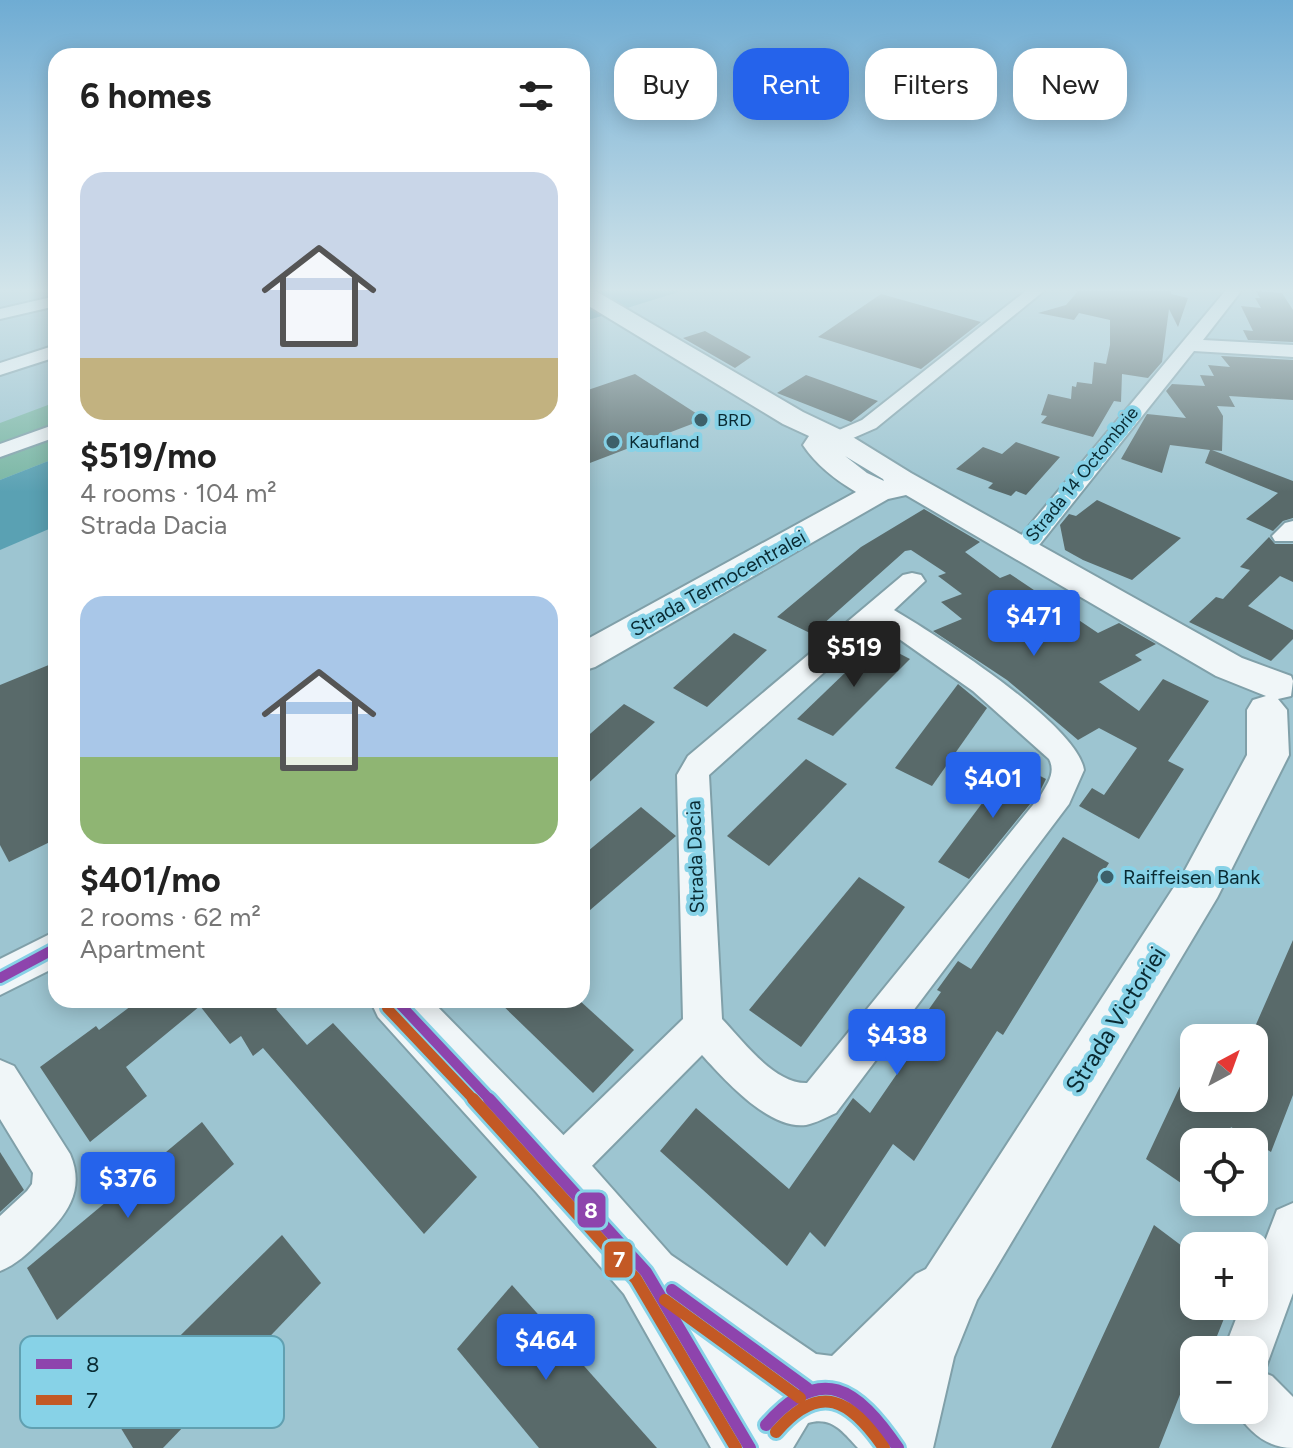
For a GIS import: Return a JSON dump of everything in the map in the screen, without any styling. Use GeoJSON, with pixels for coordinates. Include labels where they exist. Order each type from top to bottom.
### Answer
{"type":"FeatureCollection","features":[{"type":"Feature","properties":{"kind":"main road"},"geometry":{"type":"LineString","coordinates":[[694,358],[793,418],[893,486],[944,504],[1229,667],[1279,716]]}},
{"type":"Feature","properties":{"kind":"main road","name":"Strada Termocentralei"},"geometry":{"type":"LineString","coordinates":[[590,652],[846,454],[893,486]]}},
{"type":"Feature","properties":{"kind":"main road","name":"Strada Victoriei"},"geometry":{"type":"LineString","coordinates":[[898,1448],[921,1357],[954,1279],[1201,884],[1279,716]]}},
{"type":"Feature","properties":{"kind":"main road"},"geometry":{"type":"LineString","coordinates":[[404,1008],[557,1171],[646,1272],[750,1448]]}},
{"type":"Feature","properties":{"kind":"main road"},"geometry":{"type":"LineString","coordinates":[[646,1272],[825,1389]]}},
{"type":"Feature","properties":{"kind":"main road","name":"Strada Victoriei"},"geometry":{"type":"LineString","coordinates":[[758,1448],[773,1412],[788,1397],[825,1389],[954,1279]]}},
{"type":"Feature","properties":{"kind":"main road","name":"Strada Victoriei"},"geometry":{"type":"LineString","coordinates":[[825,1389],[875,1412],[898,1448]]}},
{"type":"Feature","properties":{"kind":"street"},"geometry":{"type":"LineString","coordinates":[[0,369],[36,358]]}},
{"type":"Feature","properties":{"kind":"street"},"geometry":{"type":"LineString","coordinates":[[846,454],[958,358]]}},
{"type":"Feature","properties":{"kind":"street","name":"Strada 14 Octombrie"},"geometry":{"type":"LineString","coordinates":[[1023,549],[1179,358]]}},
{"type":"Feature","properties":{"kind":"street"},"geometry":{"type":"LineString","coordinates":[[0,451],[48,433]]}},
{"type":"Feature","properties":{"kind":"street","name":"Strada Dacia"},"geometry":{"type":"LineString","coordinates":[[703,1027],[693,775],[699,764],[912,581]]}},
{"type":"Feature","properties":{"kind":"street"},"geometry":{"type":"LineString","coordinates":[[557,1171],[703,1027],[746,1071],[778,1097],[801,1105],[821,1098],[1052,804],[1066,780],[1068,764],[1056,743],[1025,716],[878,612]]}},
{"type":"Feature","properties":{"kind":"street"},"geometry":{"type":"LineString","coordinates":[[0,978],[48,952]]}},
{"type":"Feature","properties":{"kind":"street"},"geometry":{"type":"LineString","coordinates":[[0,1080],[55,1169],[54,1192],[43,1207],[0,1248]]}},
{"type":"Feature","properties":{"kind":"street"},"geometry":{"type":"LineString","coordinates":[[1254,1336],[1293,1226]]}},
{"type":"Feature","properties":{"kind":"street"},"geometry":{"type":"LineString","coordinates":[[1268,1410],[1293,1430]]}},
{"type":"Feature","properties":{"kind":"green space"},"geometry":{"type":"Polygon","coordinates":[[[48,405],[48,461],[0,480],[0,423],[48,405]]]}},
{"type":"Feature","properties":{"kind":"water"},"geometry":{"type":"Polygon","coordinates":[[[48,461],[48,529],[0,550],[0,480],[48,461]]]}},
{"type":"Feature","properties":{"kind":"building"},"geometry":{"type":"Polygon","coordinates":[[[717,358],[750,358],[735,368],[717,358]]]}},
{"type":"Feature","properties":{"kind":"building"},"geometry":{"type":"Polygon","coordinates":[[[884,358],[936,358],[921,369],[884,358]]]}},
{"type":"Feature","properties":{"kind":"building"},"geometry":{"type":"Polygon","coordinates":[[[1107,358],[1163,358],[1148,378],[1122,374],[1121,402],[1114,401],[1093,437],[1041,423],[1047,416],[1041,415],[1048,394],[1071,399],[1072,386],[1076,387],[1077,382],[1092,384],[1094,362],[1106,364],[1107,358]]]}},
{"type":"Feature","properties":{"kind":"building"},"geometry":{"type":"Polygon","coordinates":[[[1222,358],[1293,360],[1293,400],[1229,396],[1235,407],[1217,406],[1223,416],[1222,451],[1212,450],[1293,481],[1293,518],[1283,521],[1273,531],[1246,519],[1278,493],[1205,463],[1210,450],[1170,445],[1162,473],[1121,459],[1147,414],[1186,418],[1166,391],[1172,384],[1205,386],[1200,375],[1214,376],[1208,365],[1230,367],[1222,358]]]}},
{"type":"Feature","properties":{"kind":"building","name":"Kaufland"},"geometry":{"type":"Polygon","coordinates":[[[635,374],[705,419],[590,463],[590,389],[635,374]]]}},
{"type":"Feature","properties":{"kind":"building"},"geometry":{"type":"Polygon","coordinates":[[[806,375],[878,401],[851,422],[777,393],[806,375]]]}},
{"type":"Feature","properties":{"kind":"building"},"geometry":{"type":"Polygon","coordinates":[[[1016,442],[1060,457],[1026,495],[1016,491],[1011,496],[988,488],[993,483],[956,469],[983,447],[1002,454],[1016,442]]]}},
{"type":"Feature","properties":{"kind":"building"},"geometry":{"type":"Polygon","coordinates":[[[1097,500],[1181,538],[1132,580],[1083,560],[1065,550],[1060,525],[1069,514],[1076,516],[1097,500]]]}},
{"type":"Feature","properties":{"kind":"building"},"geometry":{"type":"Polygon","coordinates":[[[924,509],[980,542],[965,552],[1000,578],[1010,574],[1098,633],[1119,623],[1156,644],[1135,655],[1142,660],[1099,682],[1139,711],[1163,679],[1209,701],[1168,761],[1184,769],[1139,839],[1079,806],[1092,788],[1104,795],[1137,748],[1099,728],[1078,740],[1007,680],[933,631],[962,619],[941,602],[962,594],[938,576],[946,573],[911,550],[905,551],[812,634],[777,617],[861,547],[924,509]]]}},
{"type":"Feature","properties":{"kind":"building"},"geometry":{"type":"Polygon","coordinates":[[[1269,537],[1275,544],[1293,544],[1293,582],[1280,576],[1248,606],[1293,630],[1293,639],[1271,661],[1189,622],[1216,597],[1223,599],[1250,570],[1240,567],[1269,537]]]}},
{"type":"Feature","properties":{"kind":"building"},"geometry":{"type":"Polygon","coordinates":[[[734,633],[767,650],[707,707],[673,688],[734,633]]]}},
{"type":"Feature","properties":{"kind":"building"},"geometry":{"type":"Polygon","coordinates":[[[877,642],[910,659],[833,736],[797,719],[877,642]]]}},
{"type":"Feature","properties":{"kind":"building"},"geometry":{"type":"Polygon","coordinates":[[[48,665],[48,843],[9,862],[0,845],[0,685],[48,665]]]}},
{"type":"Feature","properties":{"kind":"building"},"geometry":{"type":"Polygon","coordinates":[[[958,684],[987,708],[932,786],[895,768],[958,684]]]}},
{"type":"Feature","properties":{"kind":"building"},"geometry":{"type":"Polygon","coordinates":[[[624,704],[655,722],[590,782],[590,734],[624,704]]]}},
{"type":"Feature","properties":{"kind":"building"},"geometry":{"type":"Polygon","coordinates":[[[806,759],[847,784],[769,866],[727,836],[806,759]]]}},
{"type":"Feature","properties":{"kind":"building"},"geometry":{"type":"Polygon","coordinates":[[[1013,762],[1046,779],[1039,793],[969,879],[938,862],[1013,762]]]}},
{"type":"Feature","properties":{"kind":"building"},"geometry":{"type":"Polygon","coordinates":[[[641,807],[676,836],[590,910],[590,849],[641,807]]]}},
{"type":"Feature","properties":{"kind":"building"},"geometry":{"type":"Polygon","coordinates":[[[1063,837],[1109,863],[1003,1035],[997,1031],[914,1161],[893,1144],[825,1247],[810,1232],[787,1266],[660,1151],[696,1108],[789,1189],[853,1098],[870,1113],[923,1036],[915,1029],[941,992],[937,990],[958,961],[971,969],[1063,837]]]}},
{"type":"Feature","properties":{"kind":"building"},"geometry":{"type":"Polygon","coordinates":[[[859,877],[905,907],[801,1047],[749,1010],[859,877]]]}},
{"type":"Feature","properties":{"kind":"building"},"geometry":{"type":"Polygon","coordinates":[[[1293,940],[1293,1095],[1271,1152],[1268,1150],[1268,1128],[1180,1128],[1180,1182],[1146,1159],[1180,1086],[1180,1112],[1268,1112],[1268,1024],[1256,1024],[1293,940]]]}},
{"type":"Feature","properties":{"kind":"building"},"geometry":{"type":"Polygon","coordinates":[[[128,1008],[198,1008],[126,1067],[147,1096],[90,1142],[40,1067],[96,1026],[99,1030],[128,1008]]]}},
{"type":"Feature","properties":{"kind":"building"},"geometry":{"type":"Polygon","coordinates":[[[202,1008],[277,1008],[307,1045],[333,1023],[477,1177],[424,1234],[263,1048],[253,1056],[241,1036],[230,1044],[202,1008]]]}},
{"type":"Feature","properties":{"kind":"building"},"geometry":{"type":"Polygon","coordinates":[[[505,1008],[588,1008],[634,1050],[593,1093],[505,1008]]]}},
{"type":"Feature","properties":{"kind":"building"},"geometry":{"type":"Polygon","coordinates":[[[202,1122],[234,1164],[57,1320],[27,1268],[202,1122]]]}},
{"type":"Feature","properties":{"kind":"building"},"geometry":{"type":"Polygon","coordinates":[[[0,1152],[24,1190],[0,1212],[0,1152]]]}},
{"type":"Feature","properties":{"kind":"building"},"geometry":{"type":"Polygon","coordinates":[[[1154,1225],[1180,1244],[1180,1320],[1223,1320],[1217,1336],[1180,1336],[1180,1395],[1159,1448],[1051,1448],[1154,1225]]]}},
{"type":"Feature","properties":{"kind":"building"},"geometry":{"type":"Polygon","coordinates":[[[282,1235],[321,1283],[270,1336],[180,1336],[282,1235]]]}},
{"type":"Feature","properties":{"kind":"building"},"geometry":{"type":"Polygon","coordinates":[[[512,1285],[657,1448],[539,1448],[457,1349],[512,1285]]]}},
{"type":"Feature","properties":{"kind":"building"},"geometry":{"type":"Polygon","coordinates":[[[121,1428],[182,1428],[163,1448],[133,1448],[121,1428]]]}},
{"type":"Feature","properties":{"kind":"transit line","name":"8"},"geometry":{"type":"LineString","coordinates":[[0,978],[48,952]]}},
{"type":"Feature","properties":{"kind":"transit line","name":"7"},"geometry":{"type":"LineString","coordinates":[[387,1008],[548,1179],[636,1279],[736,1448]]}},
{"type":"Feature","properties":{"kind":"transit line","name":"8"},"geometry":{"type":"LineString","coordinates":[[404,1008],[557,1171],[646,1272],[750,1448]]}},
{"type":"Feature","properties":{"kind":"transit line","name":"8"},"geometry":{"type":"LineString","coordinates":[[672,1290],[807,1388]]}},
{"type":"Feature","properties":{"kind":"transit line","name":"7"},"geometry":{"type":"LineString","coordinates":[[665,1300],[800,1398]]}},
{"type":"Feature","properties":{"kind":"transit line","name":"8"},"geometry":{"type":"LineString","coordinates":[[766,1425],[784,1404],[802,1392],[819,1388],[836,1390],[869,1411],[898,1448]]}},
{"type":"Feature","properties":{"kind":"transit line","name":"7"},"geometry":{"type":"LineString","coordinates":[[776,1432],[805,1405],[819,1400],[833,1401],[860,1417],[884,1448]]}},
{"type":"Feature","properties":{"kind":"place","name":"BRD"},"geometry":{"type":"Point","coordinates":[701,420]}},
{"type":"Feature","properties":{"kind":"place","name":"Kaufland"},"geometry":{"type":"Point","coordinates":[613,442]}},
{"type":"Feature","properties":{"kind":"place","name":"Raiffeisen Bank"},"geometry":{"type":"Point","coordinates":[1107,877]}}]}
